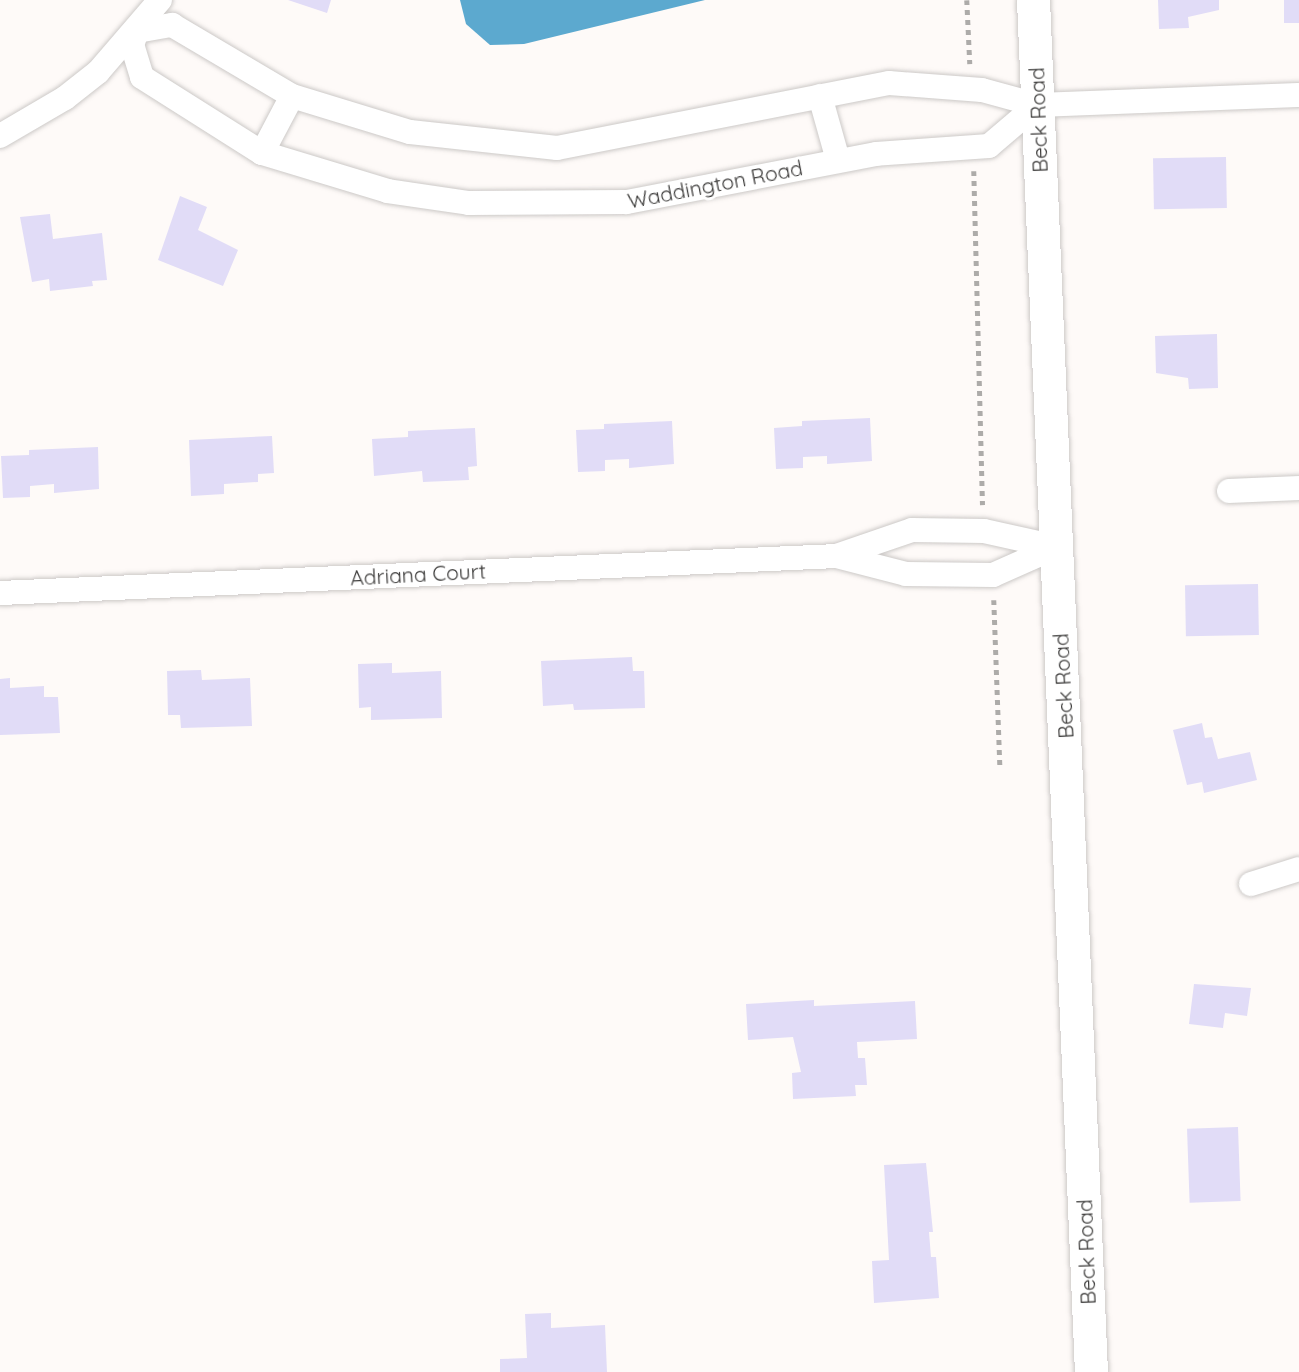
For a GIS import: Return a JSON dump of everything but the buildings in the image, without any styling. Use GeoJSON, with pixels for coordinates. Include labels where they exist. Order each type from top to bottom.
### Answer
{"type":"FeatureCollection","features":[{"type":"Feature","properties":{"kind":"main road","name":"Beck Road"},"geometry":{"type":"LineString","coordinates":[[1033,0],[1091,1372]]}},
{"type":"Feature","properties":{"kind":"street"},"geometry":{"type":"LineString","coordinates":[[0,136],[65,98],[98,72],[137,31],[160,0]]}},
{"type":"Feature","properties":{"kind":"street"},"geometry":{"type":"LineString","coordinates":[[169,0],[183,30]]}},
{"type":"Feature","properties":{"kind":"street"},"geometry":{"type":"LineString","coordinates":[[137,31],[160,25],[183,30],[292,96],[410,132],[557,148],[889,83],[971,89],[1037,105],[1299,95]]}},
{"type":"Feature","properties":{"kind":"street"},"geometry":{"type":"LineString","coordinates":[[137,31],[132,44],[142,77]]}},
{"type":"Feature","properties":{"kind":"street","name":"Waddington Road"},"geometry":{"type":"LineString","coordinates":[[98,72],[109,68],[142,77],[262,153],[388,191],[469,203],[546,205],[685,194],[838,160],[989,146],[1037,105]]}},
{"type":"Feature","properties":{"kind":"street"},"geometry":{"type":"LineString","coordinates":[[262,153],[292,96]]}},
{"type":"Feature","properties":{"kind":"street"},"geometry":{"type":"LineString","coordinates":[[820,96],[838,160]]}},
{"type":"Feature","properties":{"kind":"street"},"geometry":{"type":"LineString","coordinates":[[1229,491],[1299,488]]}},
{"type":"Feature","properties":{"kind":"street","name":"Adriana Court"},"geometry":{"type":"LineString","coordinates":[[0,593],[836,556],[912,530],[984,531],[1056,547]]}},
{"type":"Feature","properties":{"kind":"street","name":"Adriana Court"},"geometry":{"type":"LineString","coordinates":[[836,556],[906,574],[993,575],[1056,547]]}},
{"type":"Feature","properties":{"kind":"street"},"geometry":{"type":"LineString","coordinates":[[1251,884],[1299,869]]}},
{"type":"Feature","properties":{"kind":"path"},"geometry":{"type":"LineString","coordinates":[[967,0],[971,89]]}},
{"type":"Feature","properties":{"kind":"path"},"geometry":{"type":"LineString","coordinates":[[973,147],[984,531]]}},
{"type":"Feature","properties":{"kind":"path"},"geometry":{"type":"LineString","coordinates":[[993,575],[1000,767]]}},
{"type":"Feature","properties":{"kind":"water"},"geometry":{"type":"Polygon","coordinates":[[[460,0],[705,0],[524,44],[490,45],[466,24],[460,0]]]}}]}
